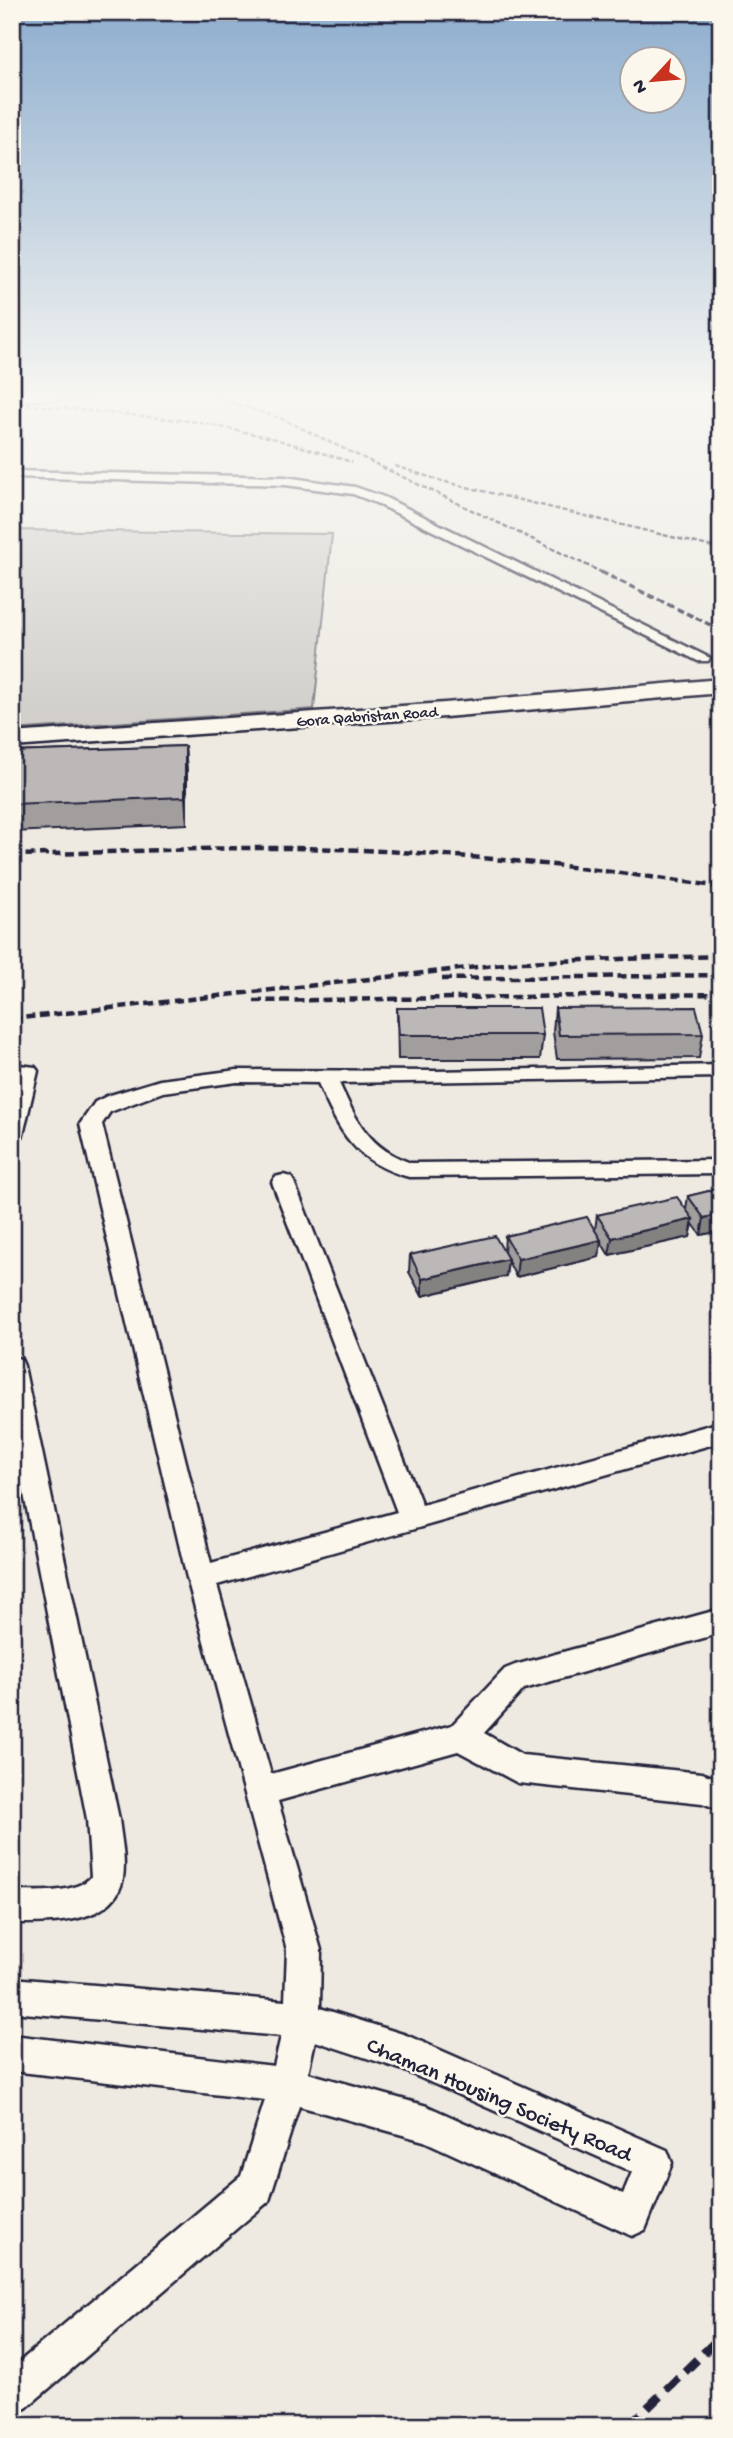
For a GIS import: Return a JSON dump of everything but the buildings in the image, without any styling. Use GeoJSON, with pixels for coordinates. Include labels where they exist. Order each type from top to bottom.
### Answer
{"type":"FeatureCollection","features":[{"type":"Feature","properties":{"kind":"main road","name":"Gora Qabristan Road"},"geometry":{"type":"LineString","coordinates":[[12,740],[445,710],[721,686]]}},
{"type":"Feature","properties":{"kind":"main road","name":"Gora Qabristan Road"},"geometry":{"type":"LineString","coordinates":[[12,752],[721,701]]}},
{"type":"Feature","properties":{"kind":"street"},"geometry":{"type":"LineString","coordinates":[[400,509],[703,658]]}},
{"type":"Feature","properties":{"kind":"street"},"geometry":{"type":"LineString","coordinates":[[12,1070],[28,1071],[12,1135]]}},
{"type":"Feature","properties":{"kind":"street"},"geometry":{"type":"LineString","coordinates":[[12,2393],[256,2188],[288,2085],[302,2020],[304,1950],[201,1578],[91,1124],[102,1108],[160,1086],[237,1076],[436,1077],[721,1071]]}},
{"type":"Feature","properties":{"kind":"street"},"geometry":{"type":"LineString","coordinates":[[325,1075],[345,1117],[364,1143],[381,1159],[409,1170],[721,1167]]}},
{"type":"Feature","properties":{"kind":"street"},"geometry":{"type":"LineString","coordinates":[[284,1182],[414,1520]]}},
{"type":"Feature","properties":{"kind":"street"},"geometry":{"type":"LineString","coordinates":[[12,1366],[103,1819],[107,1872],[106,1883],[99,1893],[74,1903],[36,1908],[12,1907]]}},
{"type":"Feature","properties":{"kind":"street"},"geometry":{"type":"LineString","coordinates":[[201,1578],[721,1432]]}},
{"type":"Feature","properties":{"kind":"street"},"geometry":{"type":"LineString","coordinates":[[261,1791],[461,1736],[515,1678],[721,1621]]}},
{"type":"Feature","properties":{"kind":"street"},"geometry":{"type":"LineString","coordinates":[[461,1736],[517,1769],[702,1788],[721,1795]]}},
{"type":"Feature","properties":{"kind":"street","name":"Chaman Housing Society Road"},"geometry":{"type":"LineString","coordinates":[[12,1995],[302,2020],[406,2053],[654,2163],[632,2217],[427,2124],[288,2085]]}},
{"type":"Feature","properties":{"kind":"street"},"geometry":{"type":"LineString","coordinates":[[12,2053],[288,2085]]}},
{"type":"Feature","properties":{"kind":"shaded area"},"geometry":{"type":"Polygon","coordinates":[[[12,530],[332,534],[314,709],[12,730],[12,530]]]}},
{"type":"Feature","properties":{"kind":"railway"},"geometry":{"type":"LineString","coordinates":[[469,509],[605,574]]}},
{"type":"Feature","properties":{"kind":"railway"},"geometry":{"type":"LineString","coordinates":[[556,509],[721,549]]}},
{"type":"Feature","properties":{"kind":"railway"},"geometry":{"type":"LineString","coordinates":[[601,572],[721,630]]}},
{"type":"Feature","properties":{"kind":"railway"},"geometry":{"type":"LineString","coordinates":[[12,855],[223,848],[347,849],[508,860],[721,887]]}},
{"type":"Feature","properties":{"kind":"railway"},"geometry":{"type":"LineString","coordinates":[[12,1019],[521,962],[721,956]]}},
{"type":"Feature","properties":{"kind":"railway"},"geometry":{"type":"LineString","coordinates":[[442,979],[721,975]]}},
{"type":"Feature","properties":{"kind":"railway"},"geometry":{"type":"LineString","coordinates":[[254,1001],[721,994]]}},
{"type":"Feature","properties":{"kind":"railway"},"geometry":{"type":"LineString","coordinates":[[629,2426],[721,2336]]}}]}
